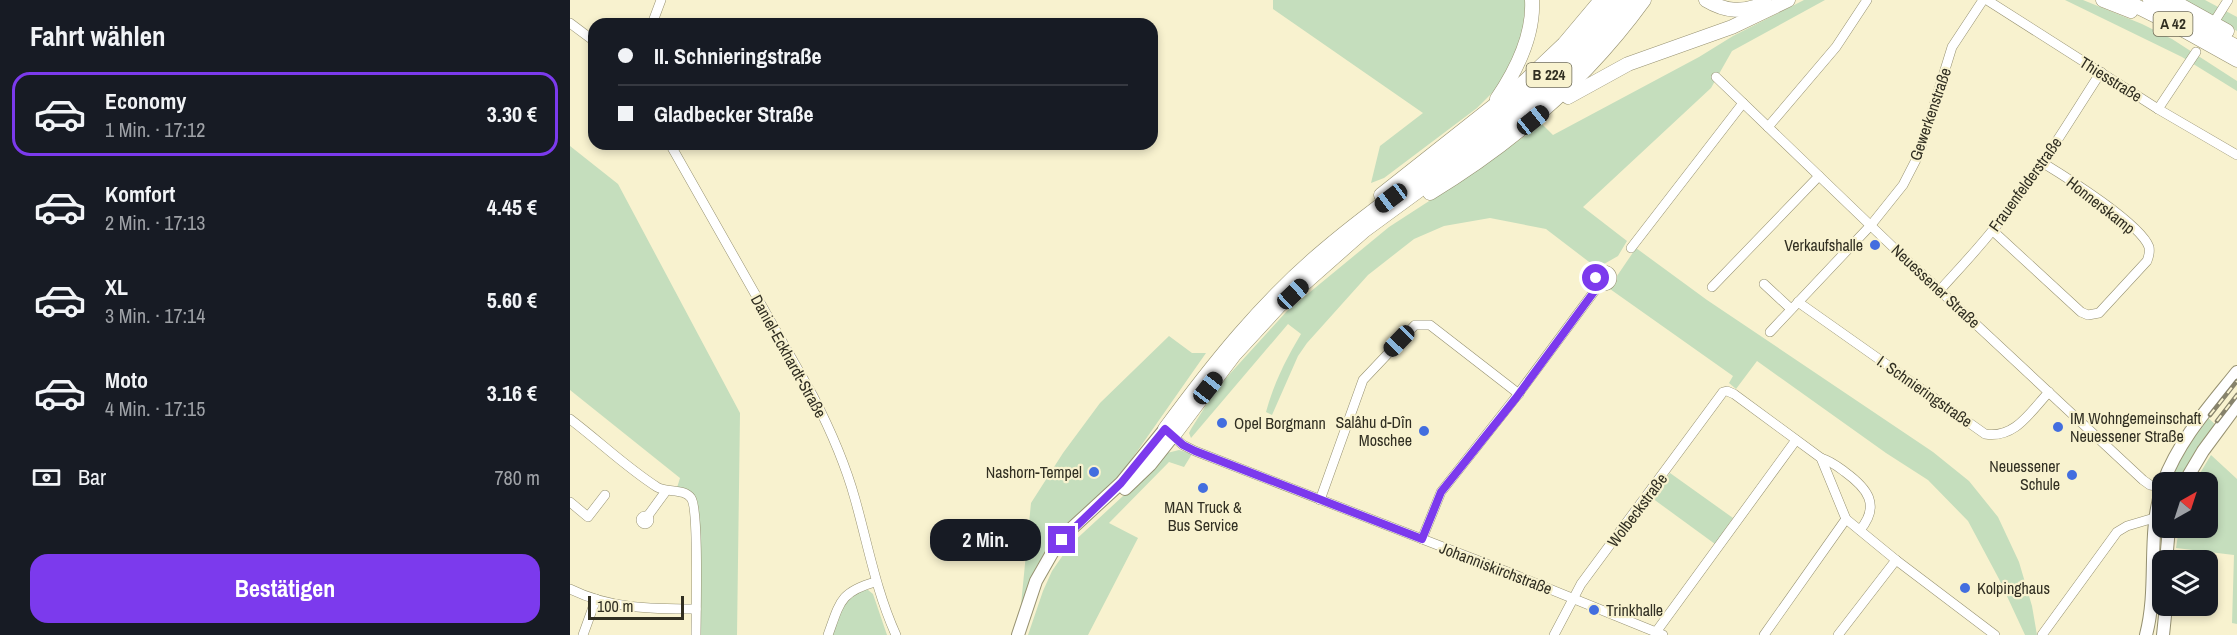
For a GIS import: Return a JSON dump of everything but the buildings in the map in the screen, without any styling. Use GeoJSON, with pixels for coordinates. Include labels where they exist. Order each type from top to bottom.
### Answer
{"type":"FeatureCollection","features":[{"type":"Feature","properties":{"kind":"highway"},"geometry":{"type":"LineString","coordinates":[[1465,130],[1497,98],[1514,72],[1527,38],[1532,0]]}},
{"type":"Feature","properties":{"kind":"highway"},"geometry":{"type":"LineString","coordinates":[[1325,249],[1354,218],[1385,191],[1465,130],[1544,63],[1601,0]]}},
{"type":"Feature","properties":{"kind":"highway","name":"B 224"},"geometry":{"type":"LineString","coordinates":[[1169,433],[1200,382],[1246,326],[1292,279],[1325,249],[1473,139],[1532,91],[1572,52],[1615,0]]}},
{"type":"Feature","properties":{"kind":"highway","name":"B 224"},"geometry":{"type":"LineString","coordinates":[[1169,433],[1254,333],[1299,288],[1365,230],[1515,120],[1540,99],[1580,59],[1629,0]]}},
{"type":"Feature","properties":{"kind":"highway"},"geometry":{"type":"LineString","coordinates":[[1543,112],[1603,52],[1644,0]]}},
{"type":"Feature","properties":{"kind":"highway"},"geometry":{"type":"LineString","coordinates":[[1706,0],[1720,8],[1735,11],[1750,10],[1769,0]]}},
{"type":"Feature","properties":{"kind":"highway"},"geometry":{"type":"LineString","coordinates":[[1365,230],[1435,190],[1488,155],[1543,112],[1589,84],[1628,64],[1741,23],[1788,0]]}},
{"type":"Feature","properties":{"kind":"highway"},"geometry":{"type":"LineString","coordinates":[[2103,0],[2221,50]]}},
{"type":"Feature","properties":{"kind":"highway","name":"A 42"},"geometry":{"type":"LineString","coordinates":[[2124,0],[2237,60]]}},
{"type":"Feature","properties":{"kind":"highway","name":"A 42"},"geometry":{"type":"LineString","coordinates":[[2150,0],[2237,47]]}},
{"type":"Feature","properties":{"kind":"highway"},"geometry":{"type":"LineString","coordinates":[[2171,0],[2237,36]]}},
{"type":"Feature","properties":{"kind":"main road"},"geometry":{"type":"LineString","coordinates":[[2168,472],[2188,436],[2237,372]]}},
{"type":"Feature","properties":{"kind":"main road"},"geometry":{"type":"LineString","coordinates":[[2191,472],[2237,405]]}},
{"type":"Feature","properties":{"kind":"main road","name":"B 224"},"geometry":{"type":"LineString","coordinates":[[1018,635],[1036,581],[1052,553],[1071,529],[1121,483],[1169,433]]}},
{"type":"Feature","properties":{"kind":"main road","name":"B 224"},"geometry":{"type":"LineString","coordinates":[[1025,635],[1042,584],[1059,554],[1084,525],[1140,476],[1169,433]]}},
{"type":"Feature","properties":{"kind":"main road"},"geometry":{"type":"LineString","coordinates":[[2146,635],[2151,605],[2153,538]]}},
{"type":"Feature","properties":{"kind":"main road"},"geometry":{"type":"LineString","coordinates":[[2163,635],[2165,616]]}},
{"type":"Feature","properties":{"kind":"street"},"geometry":{"type":"LineString","coordinates":[[654,18],[661,0]]}},
{"type":"Feature","properties":{"kind":"street"},"geometry":{"type":"LineString","coordinates":[[1768,127],[1836,47],[1867,0]]}},
{"type":"Feature","properties":{"kind":"street","name":"Thiesstraße"},"geometry":{"type":"LineString","coordinates":[[1985,0],[2237,155]]}},
{"type":"Feature","properties":{"kind":"street","name":"Gewerkenstraße"},"geometry":{"type":"LineString","coordinates":[[1770,332],[1871,225],[1903,185],[1919,154],[1952,47],[1985,0]]}},
{"type":"Feature","properties":{"kind":"street"},"geometry":{"type":"LineString","coordinates":[[2216,19],[2228,0]]}},
{"type":"Feature","properties":{"kind":"street"},"geometry":{"type":"LineString","coordinates":[[570,23],[588,37]]}},
{"type":"Feature","properties":{"kind":"street"},"geometry":{"type":"LineString","coordinates":[[2158,108],[2196,52]]}},
{"type":"Feature","properties":{"kind":"street","name":"Frauenfelderstraße"},"geometry":{"type":"LineString","coordinates":[[1940,290],[1993,231],[2043,163],[2101,72]]}},
{"type":"Feature","properties":{"kind":"street","name":"Neuessener Straße"},"geometry":{"type":"LineString","coordinates":[[1716,76],[1940,290],[2143,480],[2152,485]]}},
{"type":"Feature","properties":{"kind":"street"},"geometry":{"type":"LineString","coordinates":[[1631,248],[1743,103]]}},
{"type":"Feature","properties":{"kind":"street","name":"Daniel-Eckhardt-Straße"},"geometry":{"type":"LineString","coordinates":[[673,150],[822,413],[854,496],[876,582],[896,635]]}},
{"type":"Feature","properties":{"kind":"street","name":"Honnerskamp"},"geometry":{"type":"LineString","coordinates":[[1993,231],[2088,315],[2100,312],[2147,261],[2150,254],[2148,245],[2124,220],[2099,200],[2043,163]]}},
{"type":"Feature","properties":{"kind":"street"},"geometry":{"type":"LineString","coordinates":[[1712,287],[1819,176]]}},
{"type":"Feature","properties":{"kind":"street","name":"I. Schnieringstraße"},"geometry":{"type":"LineString","coordinates":[[1764,284],[1985,434],[1997,436],[2012,431],[2049,392]]}},
{"type":"Feature","properties":{"kind":"street"},"geometry":{"type":"LineString","coordinates":[[1422,539],[1441,492],[1519,394],[1599,285]]}},
{"type":"Feature","properties":{"kind":"street"},"geometry":{"type":"LineString","coordinates":[[1320,500],[1364,380],[1415,325],[1430,325],[1519,394]]}},
{"type":"Feature","properties":{"kind":"street","name":"Wolbeckstraße"},"geometry":{"type":"LineString","coordinates":[[1554,635],[1581,584],[1723,392],[1734,394],[1796,440]]}},
{"type":"Feature","properties":{"kind":"street"},"geometry":{"type":"LineString","coordinates":[[570,419],[653,484],[666,491],[684,493],[691,497],[695,507],[696,635]]}},
{"type":"Feature","properties":{"kind":"street","name":"Johanniskirchstraße"},"geometry":{"type":"LineString","coordinates":[[1169,433],[1183,445],[1195,451],[1574,598],[1659,634]]}},
{"type":"Feature","properties":{"kind":"street"},"geometry":{"type":"LineString","coordinates":[[1659,634],[1796,440],[1863,485],[1868,493],[1871,512],[1868,521],[1860,530]]}},
{"type":"Feature","properties":{"kind":"street"},"geometry":{"type":"LineString","coordinates":[[1821,458],[1846,519],[1995,635]]}},
{"type":"Feature","properties":{"kind":"street"},"geometry":{"type":"LineString","coordinates":[[647,517],[666,491]]}},
{"type":"Feature","properties":{"kind":"street"},"geometry":{"type":"LineString","coordinates":[[570,502],[588,516],[605,495]]}},
{"type":"Feature","properties":{"kind":"street"},"geometry":{"type":"LineString","coordinates":[[1764,635],[1846,519]]}},
{"type":"Feature","properties":{"kind":"street"},"geometry":{"type":"LineString","coordinates":[[2042,635],[2117,532],[2127,526],[2152,519]]}},
{"type":"Feature","properties":{"kind":"street"},"geometry":{"type":"LineString","coordinates":[[1838,635],[1896,560]]}},
{"type":"Feature","properties":{"kind":"street"},"geometry":{"type":"LineString","coordinates":[[828,635],[843,598],[857,587],[876,582]]}},
{"type":"Feature","properties":{"kind":"street"},"geometry":{"type":"LineString","coordinates":[[570,589],[596,599],[644,609],[696,609]]}},
{"type":"Feature","properties":{"kind":"street"},"geometry":{"type":"LineString","coordinates":[[586,634],[596,599]]}},
{"type":"Feature","properties":{"kind":"green space"},"geometry":{"type":"Polygon","coordinates":[[[1273,0],[1526,0],[1524,34],[1502,83],[1477,108],[1384,178],[1371,183],[1380,146],[1423,113],[1273,9],[1273,0]]]}},
{"type":"Feature","properties":{"kind":"green space"},"geometry":{"type":"Polygon","coordinates":[[[1804,0],[1825,0],[1732,51],[1711,88],[1583,207],[1627,241],[1618,256],[1597,268],[1546,229],[1490,218],[1444,226],[1414,239],[1368,275],[1298,356],[1272,415],[1266,412],[1273,391],[1285,362],[1301,334],[1288,324],[1191,438],[1189,433],[1191,429],[1217,388],[1287,311],[1389,227],[1477,170],[1542,124],[1553,135],[1699,57],[1733,36],[1804,0]]]}},
{"type":"Feature","properties":{"kind":"green space"},"geometry":{"type":"Polygon","coordinates":[[[2065,0],[2083,0],[2172,39],[2237,81],[2237,91],[2182,57],[2065,0]]]}},
{"type":"Feature","properties":{"kind":"green space"},"geometry":{"type":"Polygon","coordinates":[[[2180,0],[2205,0],[2237,17],[2237,31],[2180,0]]]}},
{"type":"Feature","properties":{"kind":"green space"},"geometry":{"type":"Polygon","coordinates":[[[570,146],[618,184],[740,413],[737,635],[697,635],[695,501],[676,491],[680,478],[570,390],[570,146]]]}},
{"type":"Feature","properties":{"kind":"green space"},"geometry":{"type":"Polygon","coordinates":[[[1636,248],[1707,300],[1933,452],[1969,481],[1998,517],[2019,562],[2032,606],[2037,635],[2025,635],[1968,521],[1928,480],[1886,453],[1757,361],[1736,389],[1729,383],[1733,376],[1610,289],[1616,283],[1617,276],[1636,248]]]}},
{"type":"Feature","properties":{"kind":"green space"},"geometry":{"type":"Polygon","coordinates":[[[1169,336],[1192,353],[1206,353],[1122,473],[1053,541],[1036,567],[1020,615],[1031,503],[1063,453],[1100,403],[1169,336]]]}},
{"type":"Feature","properties":{"kind":"green space"},"geometry":{"type":"Polygon","coordinates":[[[2206,416],[2217,426],[2187,472],[2172,472],[2206,416]]]}},
{"type":"Feature","properties":{"kind":"green space"},"geometry":{"type":"Polygon","coordinates":[[[1179,450],[1192,454],[1184,467],[1169,462],[1109,523],[1138,538],[1088,635],[1028,635],[1052,571],[1070,545],[1167,453],[1179,450]]]}},
{"type":"Feature","properties":{"kind":"green space"},"geometry":{"type":"Polygon","coordinates":[[[2211,455],[2237,479],[2237,624],[2232,623],[2234,555],[2218,553],[2218,550],[2176,548],[2178,538],[2218,538],[2218,472],[2201,472],[2211,455]]]}},
{"type":"Feature","properties":{"kind":"green space"},"geometry":{"type":"Polygon","coordinates":[[[1670,473],[1733,518],[1715,544],[1652,498],[1670,473]]]}},
{"type":"Feature","properties":{"kind":"green space"},"geometry":{"type":"Polygon","coordinates":[[[860,590],[868,590],[873,594],[887,635],[832,635],[843,605],[860,590]]]}},
{"type":"Feature","properties":{"kind":"railway"},"geometry":{"type":"LineString","coordinates":[[2210,415],[2237,381]]}},
{"type":"Feature","properties":{"kind":"railway"},"geometry":{"type":"LineString","coordinates":[[2217,421],[2237,395]]}},
{"type":"Feature","properties":{"kind":"place","name":"Verkaufshalle"},"geometry":{"type":"Point","coordinates":[1875,245]}},
{"type":"Feature","properties":{"kind":"place","name":"Opel Borgmann"},"geometry":{"type":"Point","coordinates":[1222,423]}},
{"type":"Feature","properties":{"kind":"place","name":"IM Wohngemeinschaft Neuessener Straße"},"geometry":{"type":"Point","coordinates":[2058,427]}},
{"type":"Feature","properties":{"kind":"place","name":"Salâhu d-Dîn Moschee"},"geometry":{"type":"Point","coordinates":[1424,431]}},
{"type":"Feature","properties":{"kind":"place","name":"Nashorn-Tempel"},"geometry":{"type":"Point","coordinates":[1094,472]}},
{"type":"Feature","properties":{"kind":"place","name":"Neuessener Schule"},"geometry":{"type":"Point","coordinates":[2072,475]}},
{"type":"Feature","properties":{"kind":"place","name":"MAN Truck & Bus Service"},"geometry":{"type":"Point","coordinates":[1203,488]}},
{"type":"Feature","properties":{"kind":"place","name":"Kolpinghaus"},"geometry":{"type":"Point","coordinates":[1965,588]}},
{"type":"Feature","properties":{"kind":"place","name":"Trinkhalle"},"geometry":{"type":"Point","coordinates":[1594,610]}},
{"type":"Feature","properties":{"kind":"route"},"geometry":{"type":"LineString","coordinates":[[1062,540],[1121,483],[1165,429],[1183,445],[1195,451],[1422,539],[1441,492],[1516,398],[1599,285],[1596,278]]}}]}
